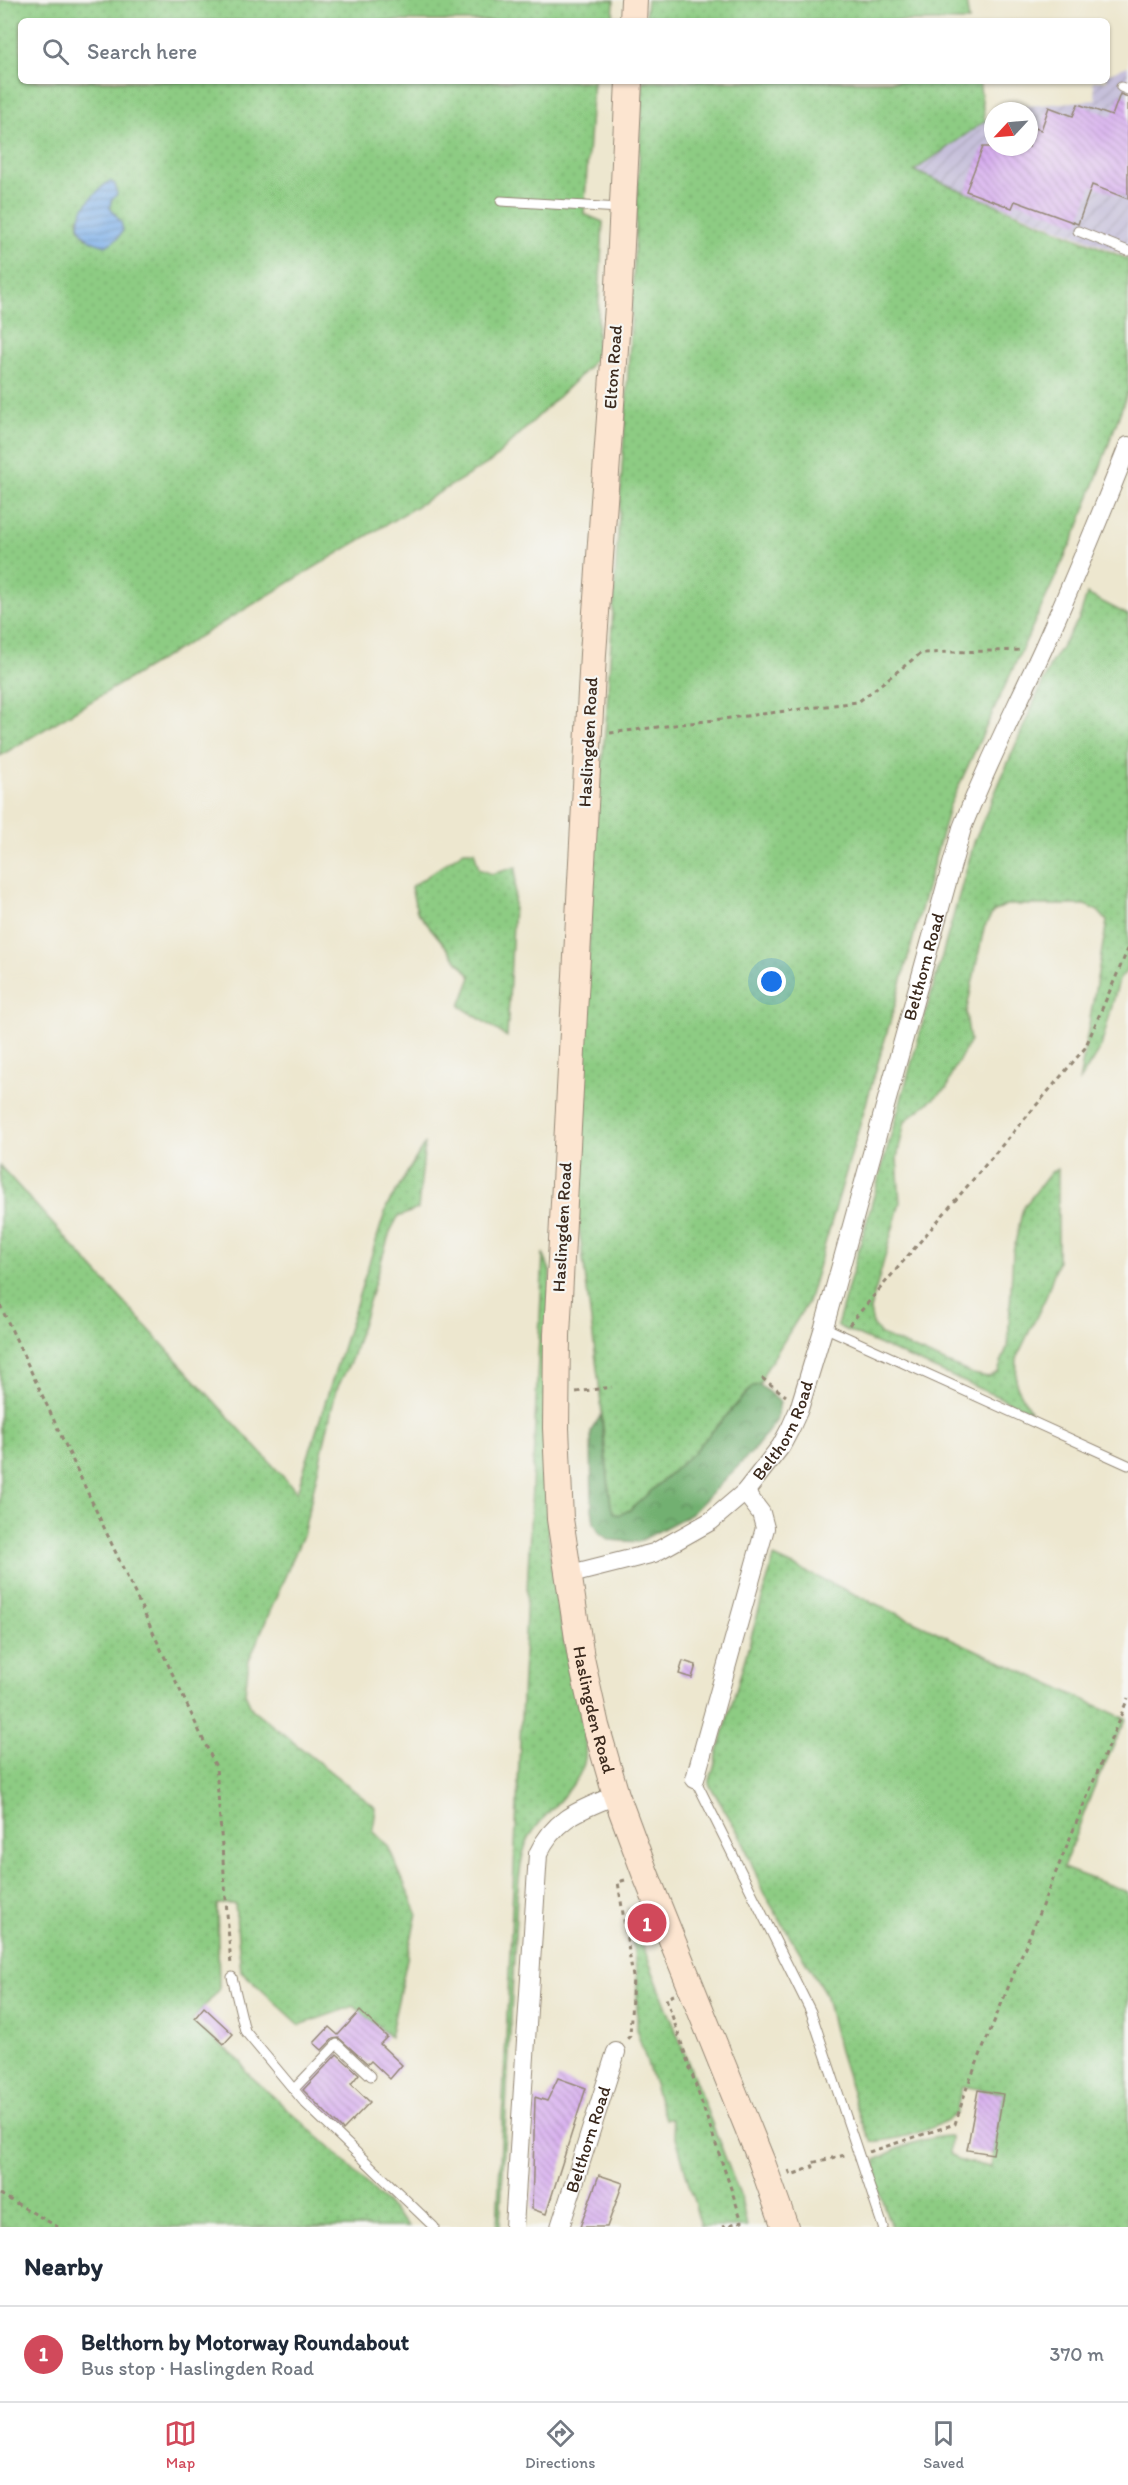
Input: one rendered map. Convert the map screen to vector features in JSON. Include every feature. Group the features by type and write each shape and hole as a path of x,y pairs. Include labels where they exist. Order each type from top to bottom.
{"main road":[{"path":"633,18 634,0"},
{"name":"Elton Road","path":"593,654 623,208 629,84"},
{"name":"Haslingden Road","path":"593,654 557,1335 556,1395 560,1519 581,1658 596,1726 616,1795 691,1989 761,2160 785,2227"}],"street":[{"name":"Belthorn Road","path":"567,1575 654,1553 711,1521 746,1492 781,1446 800,1406 824,1327 963,828 978,786 1043,649 1100,519 1128,446"},
{"name":"Belthorn Road","path":"695,1779 765,1528 761,1513 746,1492"},
{"name":"Haslingden Road","path":"514,2227 538,1854 544,1841 558,1823 616,1795"},
{"name":"Belthorn Road","path":"560,2227 616,2052"}],"lane":[{"path":"501,201 623,208"},
{"path":"1078,231 1128,251"},
{"path":"824,1327 842,1333 1128,1466"},
{"path":"695,1779 811,2012 883,2227"},
{"path":"232,1977 245,2031 305,2103 434,2227"},
{"path":"294,2090 337,2044 371,2076"}],"path":[{"path":"588,735 858,702 921,653 1043,649"},
{"path":"842,1333 1085,1048 1128,949"},
{"path":"0,1305 216,1767 232,1977"},
{"path":"762,1378 800,1406"},
{"path":"556,1395 612,1388"},
{"path":"858,2154 890,2146 955,2124 967,2086 1128,1698"},
{"path":"616,2052 630,2036 633,1977 618,1882 645,1873"},
{"path":"691,1989 666,1998 742,2221 723,2227"},
{"path":"791,2175 813,2167 811,2163 838,2155"},
{"path":"0,2194 58,2227"}],"shaded area":[{"path":"1128,66 1128,256 914,171 984,121 984,156 1038,156 1038,105 1096,100 1093,84 1110,84 1110,73"}],"green space":[{"path":"0,0 614,0 613,18 18,18 18,84 593,84 584,214 603,222 596,357 588,368 492,461 0,756","holes":["111,201 110,208 121,222 86,238 79,228 78,218"]},
{"path":"647,0 966,0 969,18 645,18"},
{"path":"643,84 979,84 984,122 914,171 1128,259 1128,391 1079,526 949,807 895,1005 808,1302 764,1373 760,1385 753,1386 693,1453 630,1510 619,1515 614,1513 611,1506 599,1384 577,1211 593,854 606,723 630,342"},
{"path":"1087,594 1128,615 1128,969 1119,980 1101,1047 1079,1082 1107,921 1098,911 1085,905 1006,905 993,912 984,928 966,1013 970,1041 952,1073 947,1088 905,1121 897,1158 900,1203 870,1310 873,1325 881,1335 973,1374 988,1377 998,1372 1008,1344 1013,1252 1023,1208 1051,1172 1058,1169 1058,1261 1046,1297 1017,1357 1016,1384 1030,1411 837,1326 975,839 1051,663 1079,619"},
{"path":"464,851 474,851 479,869 492,874 516,867 507,1037 460,1006 471,977 417,912 411,887"},
{"path":"425,1143 418,1209 398,1217 390,1232 352,1358 336,1391 303,1535 249,1660 245,1693 252,1709 376,1808 373,1831 388,1846 417,1913 390,2037 354,2006 300,2025 241,1971 235,1904 217,1904 219,1990 192,2021 241,2062 246,2072 330,2147 409,2227 0,2227 0,1166 297,1492 387,1206"},
{"path":"543,1253 550,1271 545,1447 550,1552 559,1613 586,1747 585,1758 577,1779 535,1828 522,1859 517,1896 500,2227 497,2227"},
{"path":"760,1385 780,1402 776,1421 753,1451 691,1514 638,1542 609,1540 600,1533 594,1523 592,1508 591,1431 601,1415 611,1506 614,1513 619,1515 630,1510 693,1453 753,1386"},
{"path":"774,1557 1126,1719 1093,1790 1063,1868 1128,1892 1128,2227 891,2227 875,2180 876,2160 912,2144 932,2138 951,2136 950,2154 957,2160 991,2167 1003,2093 962,2086 956,2114 947,2120 916,2133 872,2142 861,2121 839,2051 825,1993 763,1892 742,1839 709,1784"},
{"path":"628,1908 741,2198 747,2227 701,2227 671,2119 665,2119 637,2032 637,1976"}],"water":[{"path":"110,181 115,184 117,194 111,201 110,208 121,222 123,230 118,238 106,246 82,233 79,220 86,204"}],"building":[{"path":"1120,94 1128,97 1128,199 1092,185 1078,224 1015,201 1012,208 966,191 983,147 984,156 1038,156 1038,129 1041,130 1049,107 1073,116 1078,104 1112,116"},
{"path":"683,1661 696,1665 692,1678 679,1674"},
{"path":"204,2007 233,2034 224,2044 195,2018"},
{"path":"360,2011 387,2037 380,2044 402,2065 390,2079 371,2061 368,2064 339,2038 333,2039 322,2050 314,2043 329,2027 338,2035"},
{"path":"337,2054 359,2074 351,2084 370,2102 343,2130 303,2090"},
{"path":"558,2078 586,2088 546,2214 532,2209 535,2097 547,2101"},
{"path":"978,2090 1003,2094 993,2154 967,2150"},
{"path":"599,2175 623,2183 607,2227 580,2227"}],"place":[{"name":"Belthorn by Motorway Roundabout","path":"647,1923"}]}
